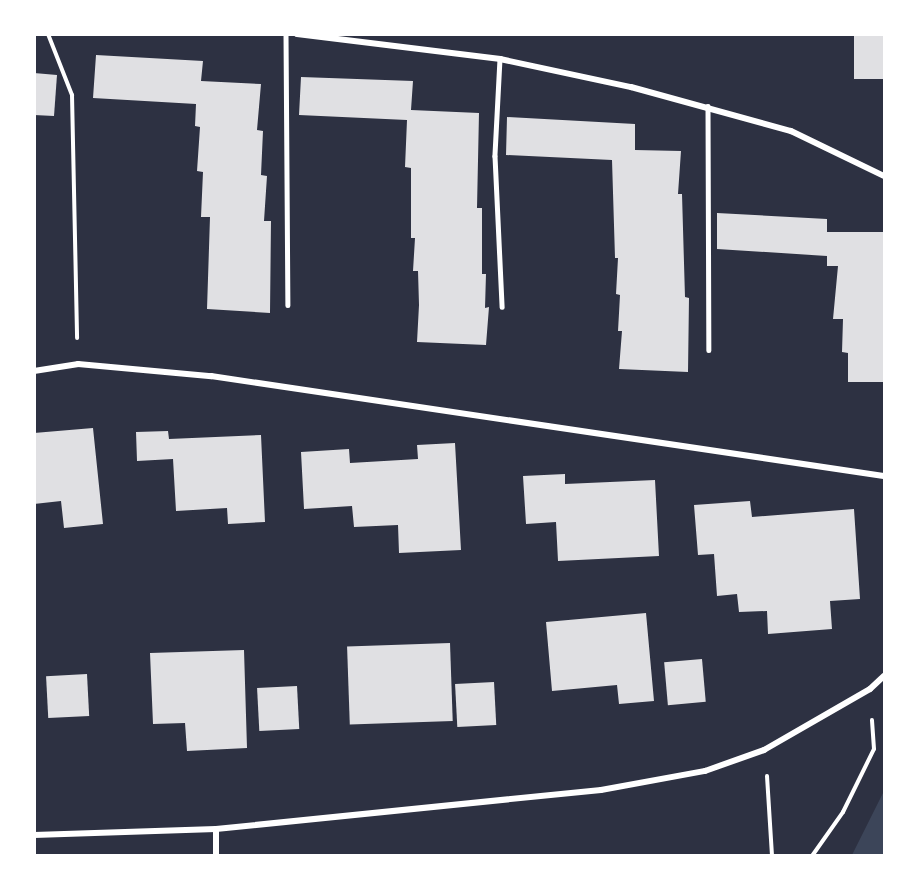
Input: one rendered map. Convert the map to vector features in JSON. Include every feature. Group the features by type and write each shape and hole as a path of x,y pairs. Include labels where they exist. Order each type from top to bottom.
{"street":[{"path":"297,34 500,59 708,106 790,131 885,176"},
{"path":"34,371 78,364 211,376 885,476"},
{"path":"34,835 216,829 601,790 705,771 764,750 870,689 885,676"},
{"path":"216,829 216,855"}],"lane":[{"path":"286,34 288,305"},
{"path":"500,59 495,156 502,307"},
{"path":"708,106 709,350"}],"path":[{"path":"48,34 72,95 77,305"},
{"path":"812,855 843,812 874,749 870,689"},
{"path":"764,750 772,855"}],"shaded area":[{"path":"884,791 884,855 852,855"}],"building":[{"path":"854,36 884,36 884,79 854,79"},
{"path":"96,55 203,61 201,81 261,84 257,130 263,131 261,175 267,176 264,221 271,221 270,313 207,309 210,217 201,217 203,172 197,171 200,127 195,126 196,104 93,98"},
{"path":"34,73 57,75 54,116 34,115"},
{"path":"301,77 413,81 411,110 479,113 477,208 482,208 482,274 486,274 485,308 489,307 486,345 417,342 418,271 413,271 415,238 411,238 411,168 405,167 407,120 299,115"},
{"path":"507,117 635,124 635,150 681,151 678,194 682,194 685,297 689,298 688,372 619,369 622,331 618,331 620,295 616,294 618,258 615,258 612,160 506,155"},
{"path":"717,213 827,219 827,232 884,232 884,382 848,382 848,353 842,352 843,319 833,319 838,266 827,266 827,256 717,249"},
{"path":"93,428 103,524 64,528 61,501 34,504 34,433"},
{"path":"168,431 169,439 261,435 265,522 228,524 227,508 176,511 173,459 137,461 136,432"},
{"path":"455,443 461,550 399,553 398,525 354,527 352,506 304,509 301,452 349,449 350,463 418,459 417,445"},
{"path":"565,474 565,484 655,480 659,556 558,561 556,522 526,524 523,476"},
{"path":"750,501 752,517 854,509 860,599 830,601 832,629 768,634 767,611 739,612 737,594 717,596 714,554 698,555 694,505"},
{"path":"646,613 654,701 619,704 617,685 552,691 546,622"},
{"path":"450,643 453,721 350,725 347,647"},
{"path":"244,650 247,748 187,751 185,723 153,724 150,653"},
{"path":"702,659 706,702 668,705 664,662"},
{"path":"87,674 89,716 48,718 46,676"},
{"path":"494,682 496,725 457,727 455,684"},
{"path":"297,686 299,729 259,731 257,688"}]}
